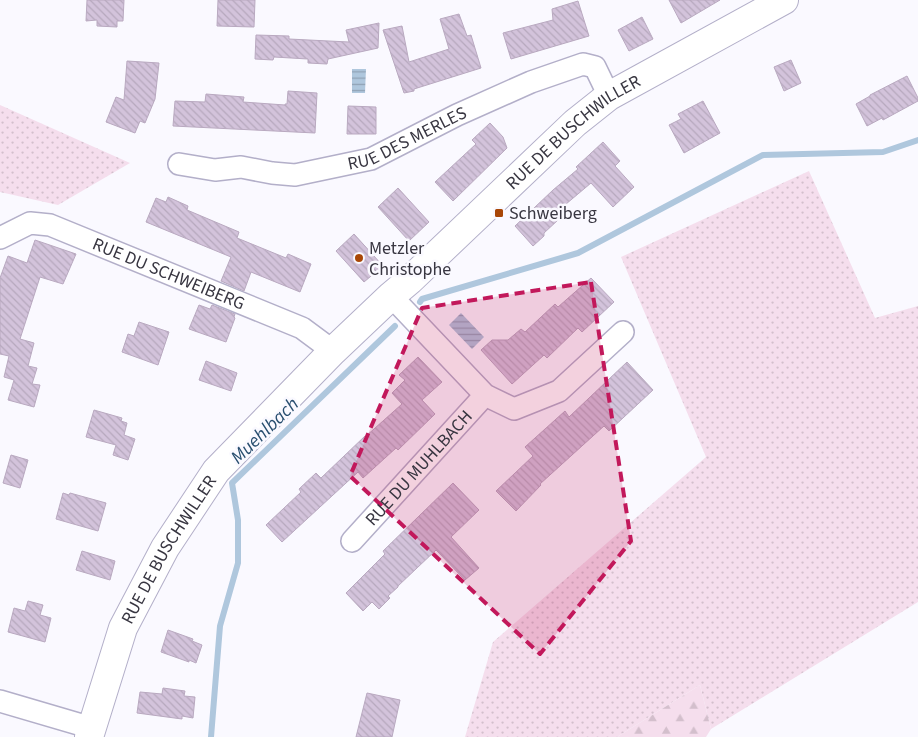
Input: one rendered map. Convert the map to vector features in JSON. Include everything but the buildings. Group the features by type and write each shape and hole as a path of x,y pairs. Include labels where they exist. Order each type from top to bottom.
{"street":[{"name":"RUE DE BUSCHWILLER","path":"91,733 123,628 165,548 216,472 333,351 575,123 609,96 784,0"},
{"name":"RUE DES MERLES","path":"179,164 215,170 241,168 295,175 371,159 457,115 531,82 583,64 595,67 609,96"},
{"name":"RUE DU SCHWEIBERG","path":"0,238 30,223 50,225 302,328 333,351"},
{"name":"RUE DU MUHLBACH","path":"391,296 485,395 514,409 559,391 623,332"},
{"name":"RUE DU MUHLBACH","path":"352,540 485,395"},
{"path":"0,701 91,733"}],"highlighted area":[{"path":"591,282 631,541 540,654 350,476 422,308"}],"green space":[{"path":"0,105 130,163 58,205 0,192"},
{"path":"809,171 875,318 918,306 918,602 711,729 700,685 617,737 465,737 493,642 706,457 621,257"},
{"path":"700,685 711,729 706,737 617,737"}],"water":[{"path":"352,69 366,69 365,93 352,93"},
{"path":"461,313 484,337 472,349 449,325"}],"waterway":[{"path":"420,302 422,299 578,253 763,155 883,152 918,140"},
{"name":"Muehlbach","path":"211,737 220,626 238,563 238,520 232,483 395,326"}],"place":[{"name":"Schweiberg","path":"499,213"},
{"name":"Metzler Christophe","path":"359,258"}]}
